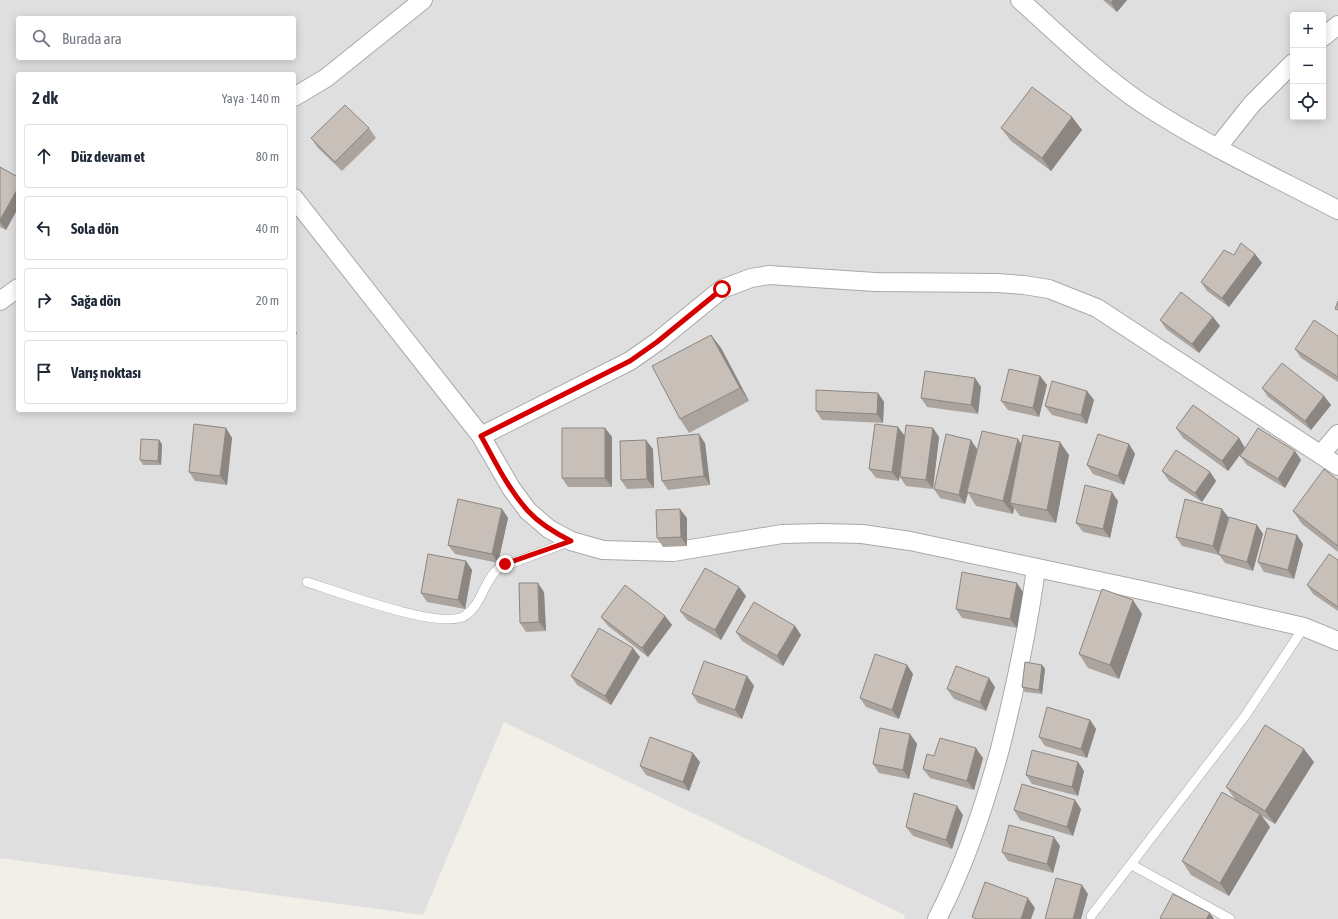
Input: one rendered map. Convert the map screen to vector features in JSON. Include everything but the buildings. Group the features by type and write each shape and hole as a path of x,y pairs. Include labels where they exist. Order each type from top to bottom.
{"street":[{"path":"296,96 326,78 423,0"},
{"path":"1020,0 1080,54 1142,103 1217,148 1338,210"},
{"path":"1326,35 1338,25"},
{"path":"1217,148 1252,104 1290,66"},
{"path":"296,201 481,436 511,488 528,511 549,529 571,541 603,550 673,552 782,534 855,534 910,541 1146,590 1304,627 1338,641"},
{"path":"481,436 630,361 657,342 722,289 751,278 769,275 875,282 997,283 1024,285 1056,292 1097,308 1338,466"},
{"path":"0,301 16,289"},
{"path":"1321,454 1338,434"},
{"path":"937,919 964,861 988,795 1020,668 1036,568"}],"lane":[{"path":"308,582 416,616 459,619 470,612 490,577 499,568 571,541"},
{"path":"1091,916 1132,865 1245,716 1304,627"},
{"path":"1132,865 1230,919"}],"shaded area":[{"path":"0,0 1338,0 1338,919 904,919 905,915 504,722 423,915 0,858"}],"route":[{"path":"505,564 571,541 549,529 528,511 511,488 481,436 630,361 657,342 722,289"}]}
